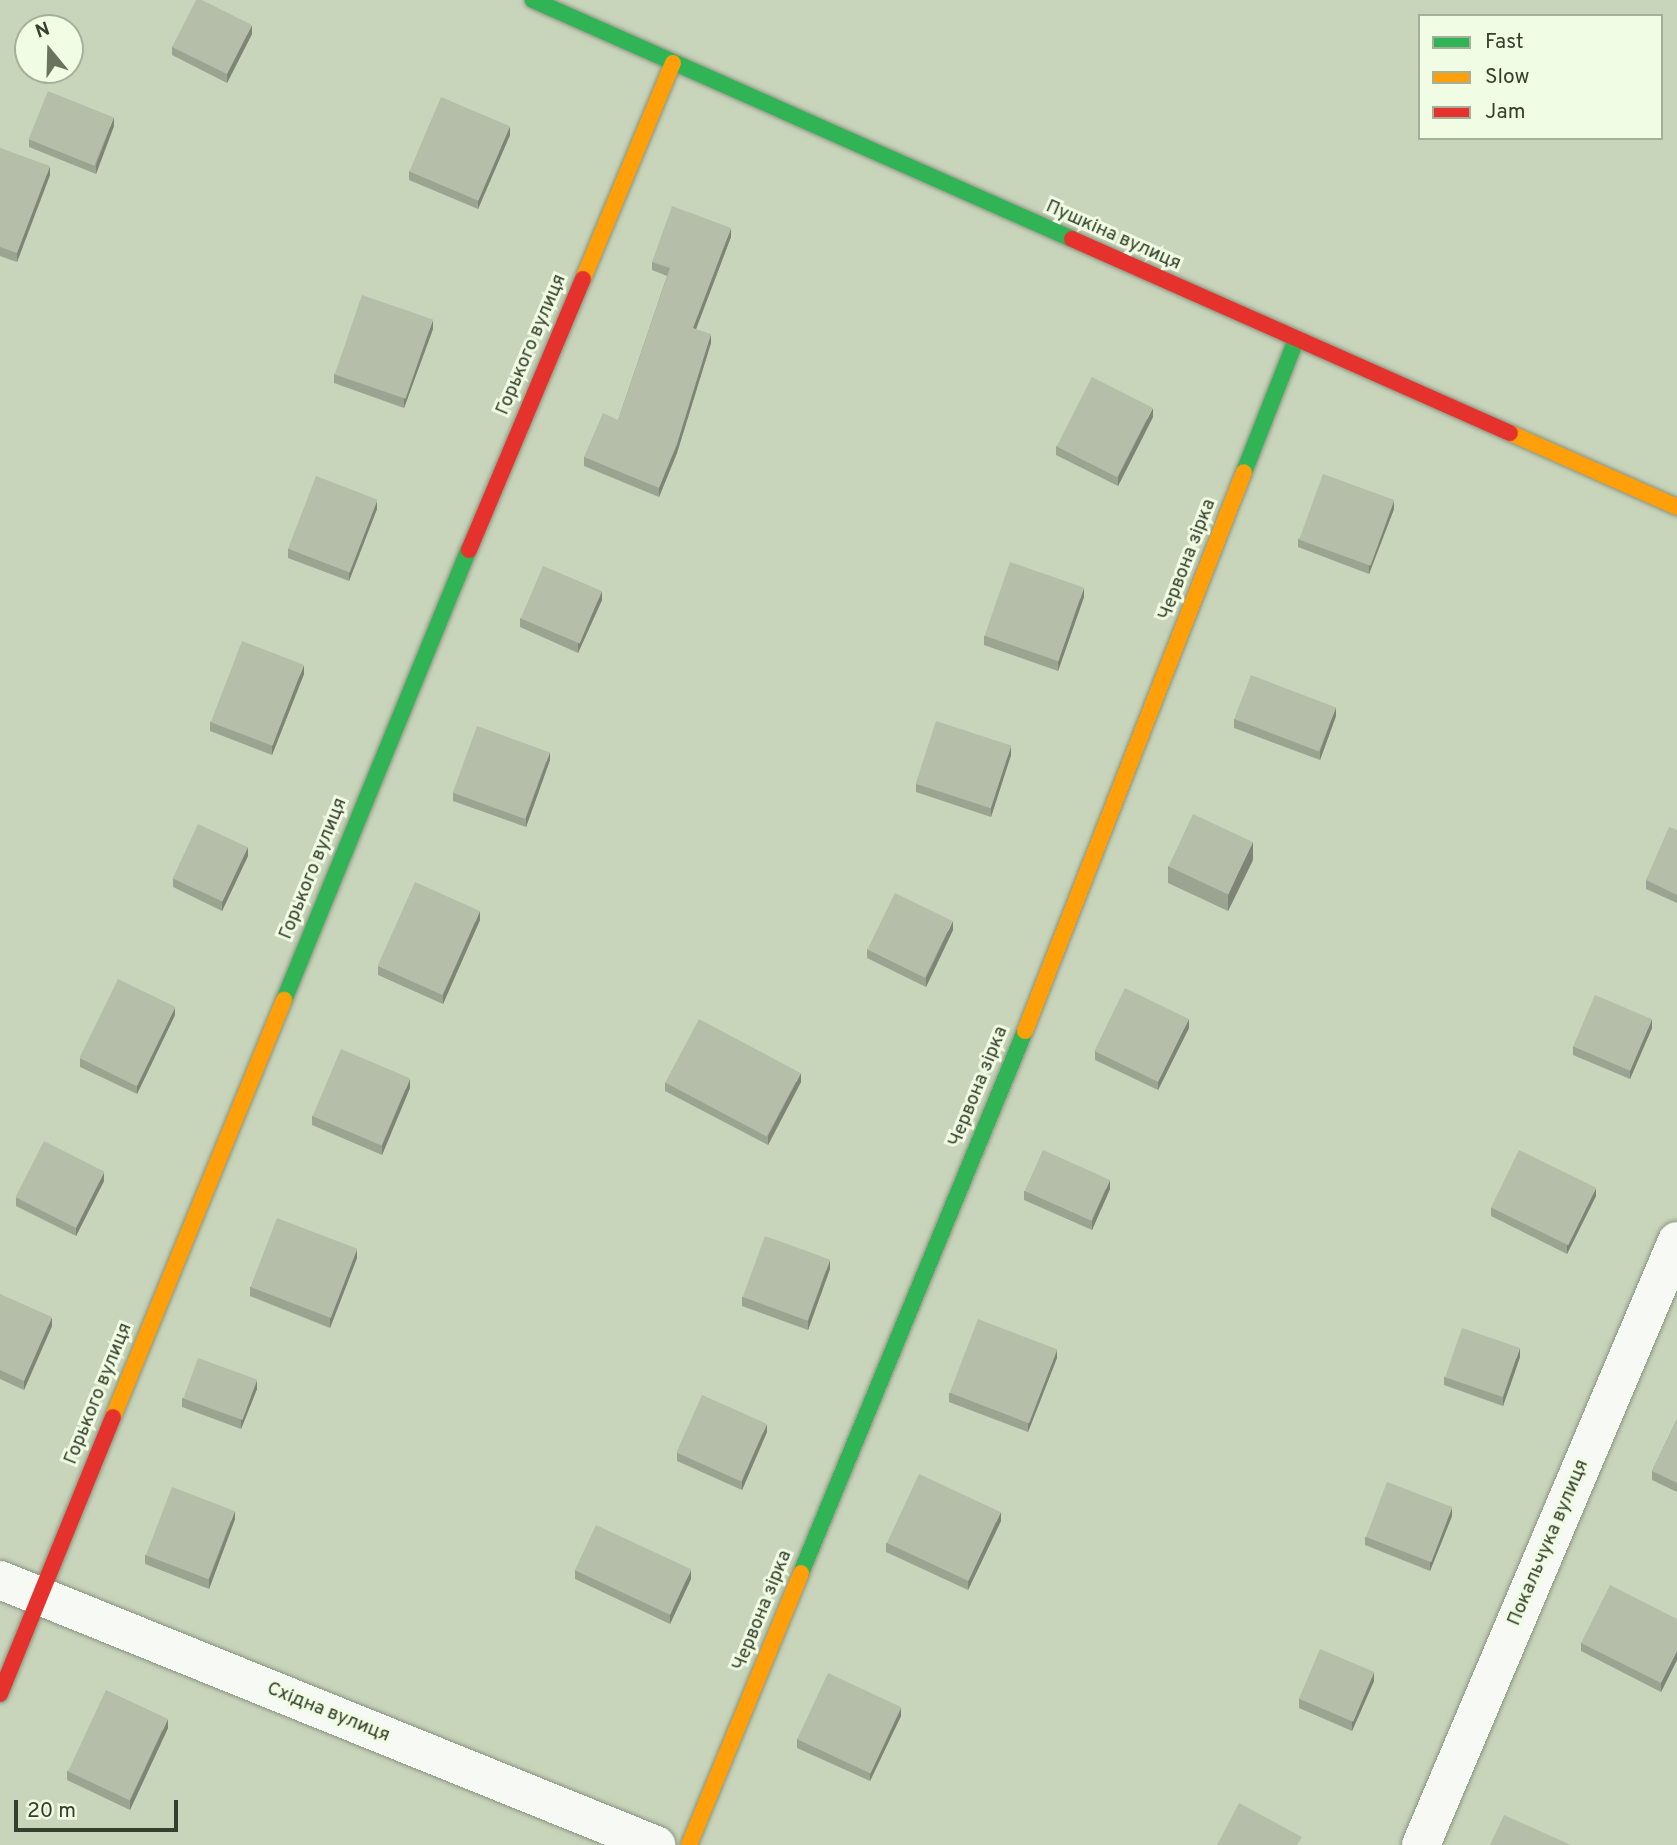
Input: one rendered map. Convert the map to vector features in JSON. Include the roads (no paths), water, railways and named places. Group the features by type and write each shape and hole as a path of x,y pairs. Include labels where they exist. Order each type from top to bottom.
{"street":[{"name":"Пушкіна вулиця","path":"533,0 1677,507"},
{"name":"Горького вулиця","path":"0,1694 38,1596 673,62"},
{"name":"Червона зірка","path":"689,1845 1043,986 1296,340"},
{"name":"Покальчука вулиця","path":"1421,1845 1677,1241"},
{"name":"Східна вулиця","path":"0,1580 656,1845"}]}
